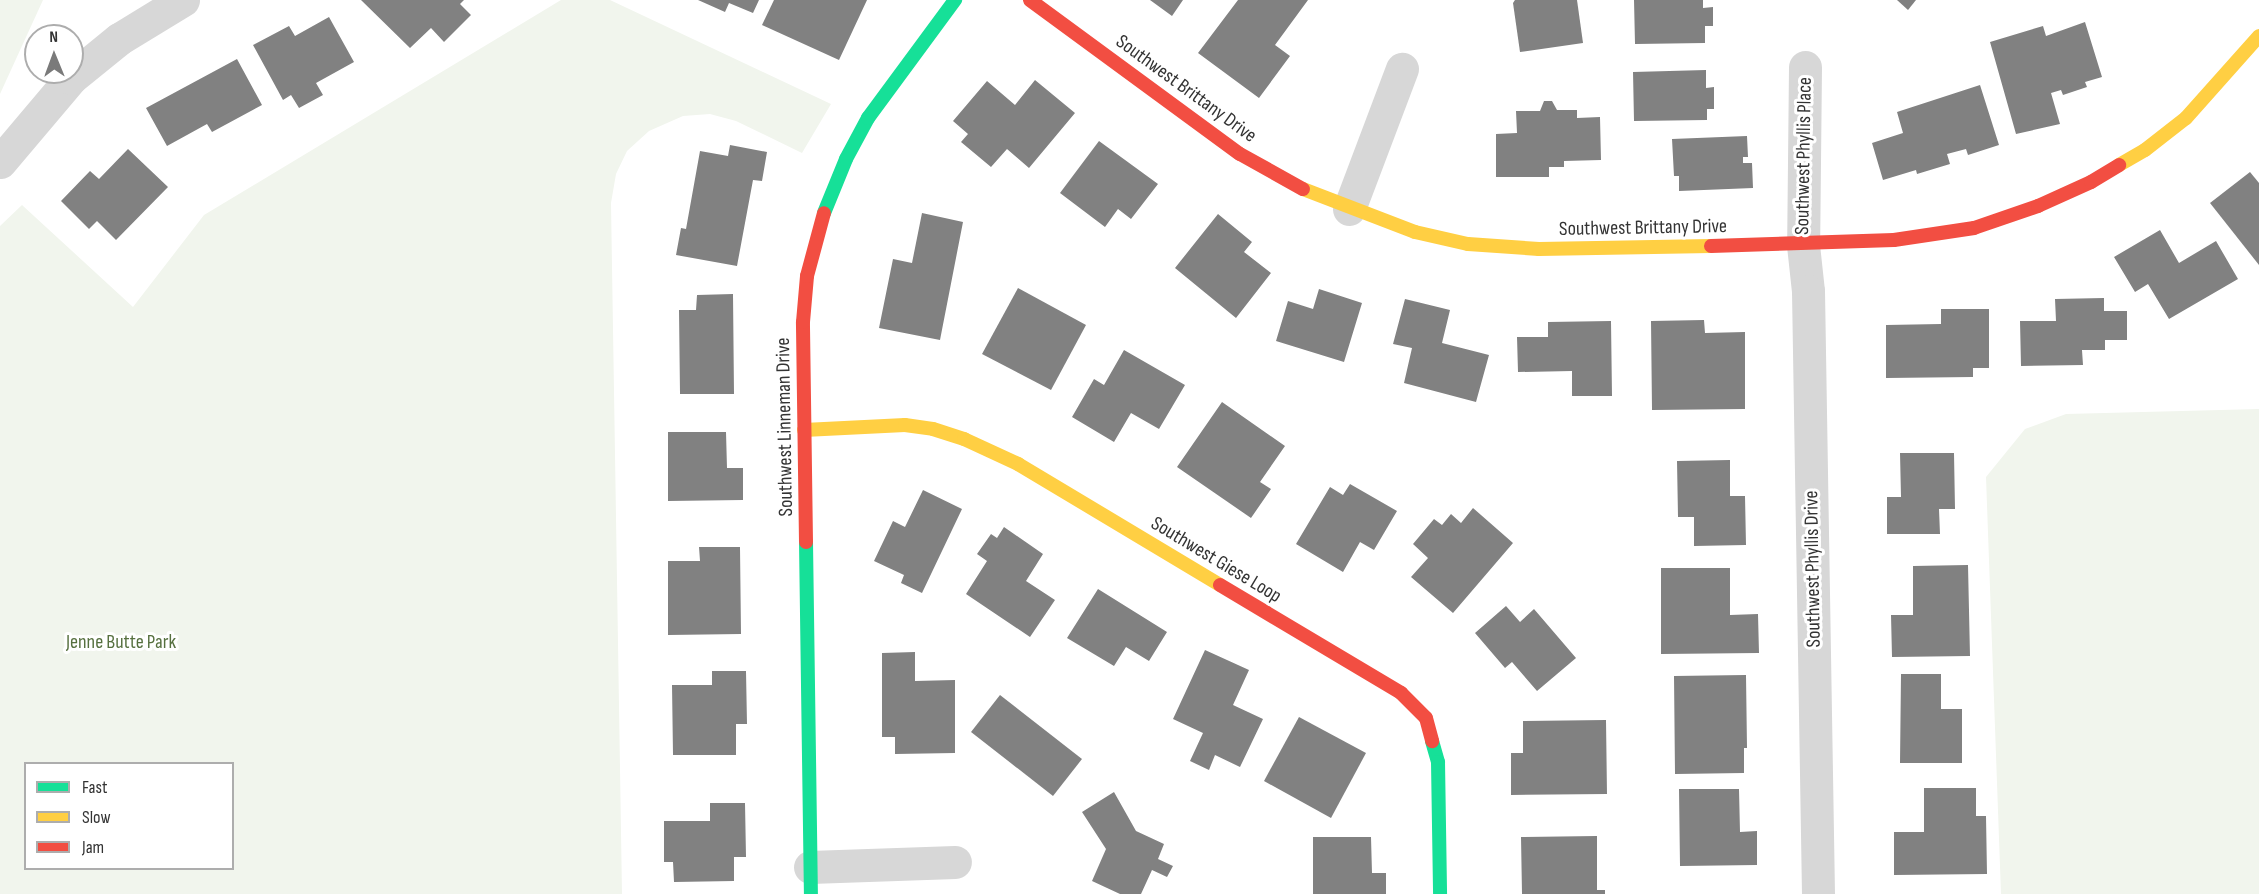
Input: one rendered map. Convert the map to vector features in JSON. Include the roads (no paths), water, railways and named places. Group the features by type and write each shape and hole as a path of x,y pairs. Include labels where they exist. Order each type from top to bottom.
{"street":[{"path":"0,162 70,78 119,39 183,0"},
{"name":"Southwest Linneman Drive","path":"811,880 804,298 813,248 833,187 868,118 956,0"},
{"name":"Southwest Brittany Drive","path":"1030,0 1240,154 1303,189 1349,209 1415,232 1468,244 1539,249 1803,245 1894,240 1974,228 2038,206 2091,182 2145,150 2186,118 2259,36"},
{"name":"Southwest Phyllis Place","path":"1803,245 1805,66"},
{"path":"1349,209 1402,69"},
{"name":"Southwest Phyllis Drive","path":"1803,245 1808,291 1818,894"},
{"name":"Southwest Giese Loop","path":"804,430 905,425 933,429 964,439 1018,464 1401,693 1426,718 1438,762 1440,894"},
{"path":"811,880 955,862"}],"park label":[{"name":"Jenne Butte Park","path":"121,642"}]}
